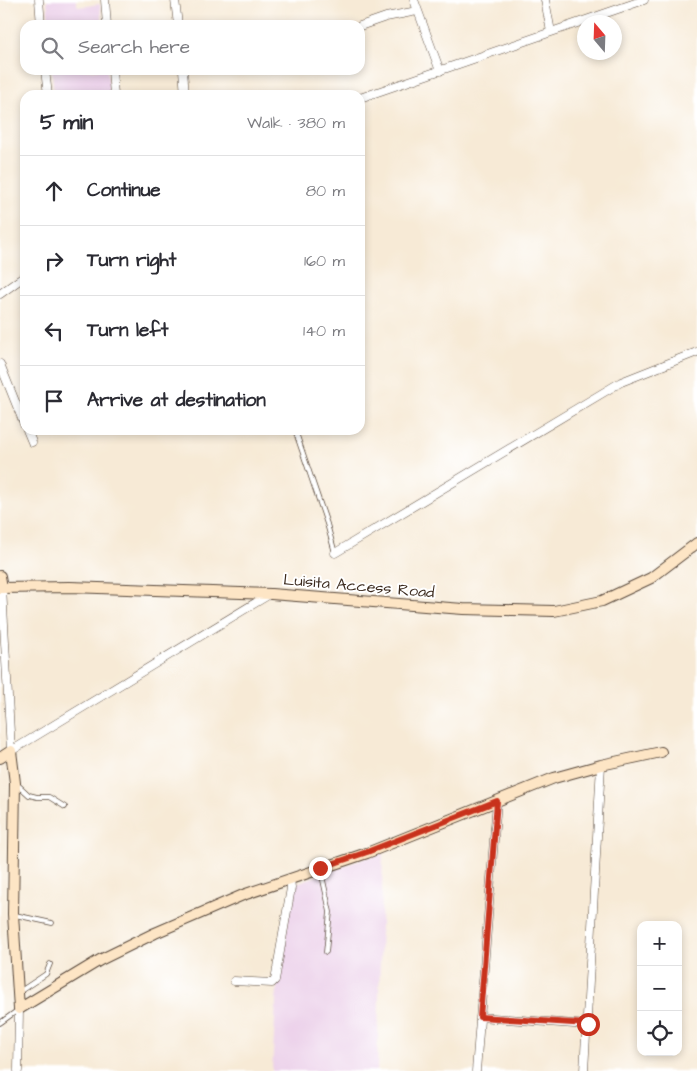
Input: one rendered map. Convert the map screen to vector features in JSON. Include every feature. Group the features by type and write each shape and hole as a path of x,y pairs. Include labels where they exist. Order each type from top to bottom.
{"street":[{"path":"39,0 41,20"},
{"path":"105,0 107,20"},
{"path":"175,0 177,20"},
{"path":"414,0 440,71"},
{"path":"545,0 551,32"},
{"path":"365,96 644,0"},
{"path":"365,24 386,17 417,11"},
{"path":"46,75 47,90"},
{"path":"112,75 114,90"},
{"path":"184,75 185,90"},
{"path":"0,294 20,280"},
{"path":"335,553 622,382 697,352"},
{"path":"0,364 20,414"},
{"path":"29,435 32,442"},
{"name":"Luisita Access Road","path":"1,588 70,587 271,594 463,609 554,611 602,601 651,578 697,543"},
{"path":"0,576 11,751 15,783 13,914 19,992 18,1071"},
{"path":"0,758 271,594"},
{"path":"19,1009 100,960 243,895 367,852 554,778 601,765 661,752"},
{"path":"584,1071 601,765"},
{"path":"476,1071 497,801"},
{"path":"234,981 272,983 275,980 291,888 290,878"},
{"path":"480,1017 588,1024"}],"lane":[{"path":"298,435 335,553"},
{"path":"15,783 29,795 49,797 65,807"},
{"path":"320,868 330,912 326,952"},
{"path":"13,914 52,923"},
{"path":"19,992 46,974 50,964"},
{"path":"0,1023 19,1009"}],"shaded area":[{"path":"47,0 76,0 78,7 100,4 102,20 49,20"},
{"path":"52,75 108,75 109,90 54,90"},
{"path":"383,852 377,1071 272,1071 277,986 294,884"}],"route":[{"path":"320,868 386,845 497,801 480,1017 588,1024"}]}
